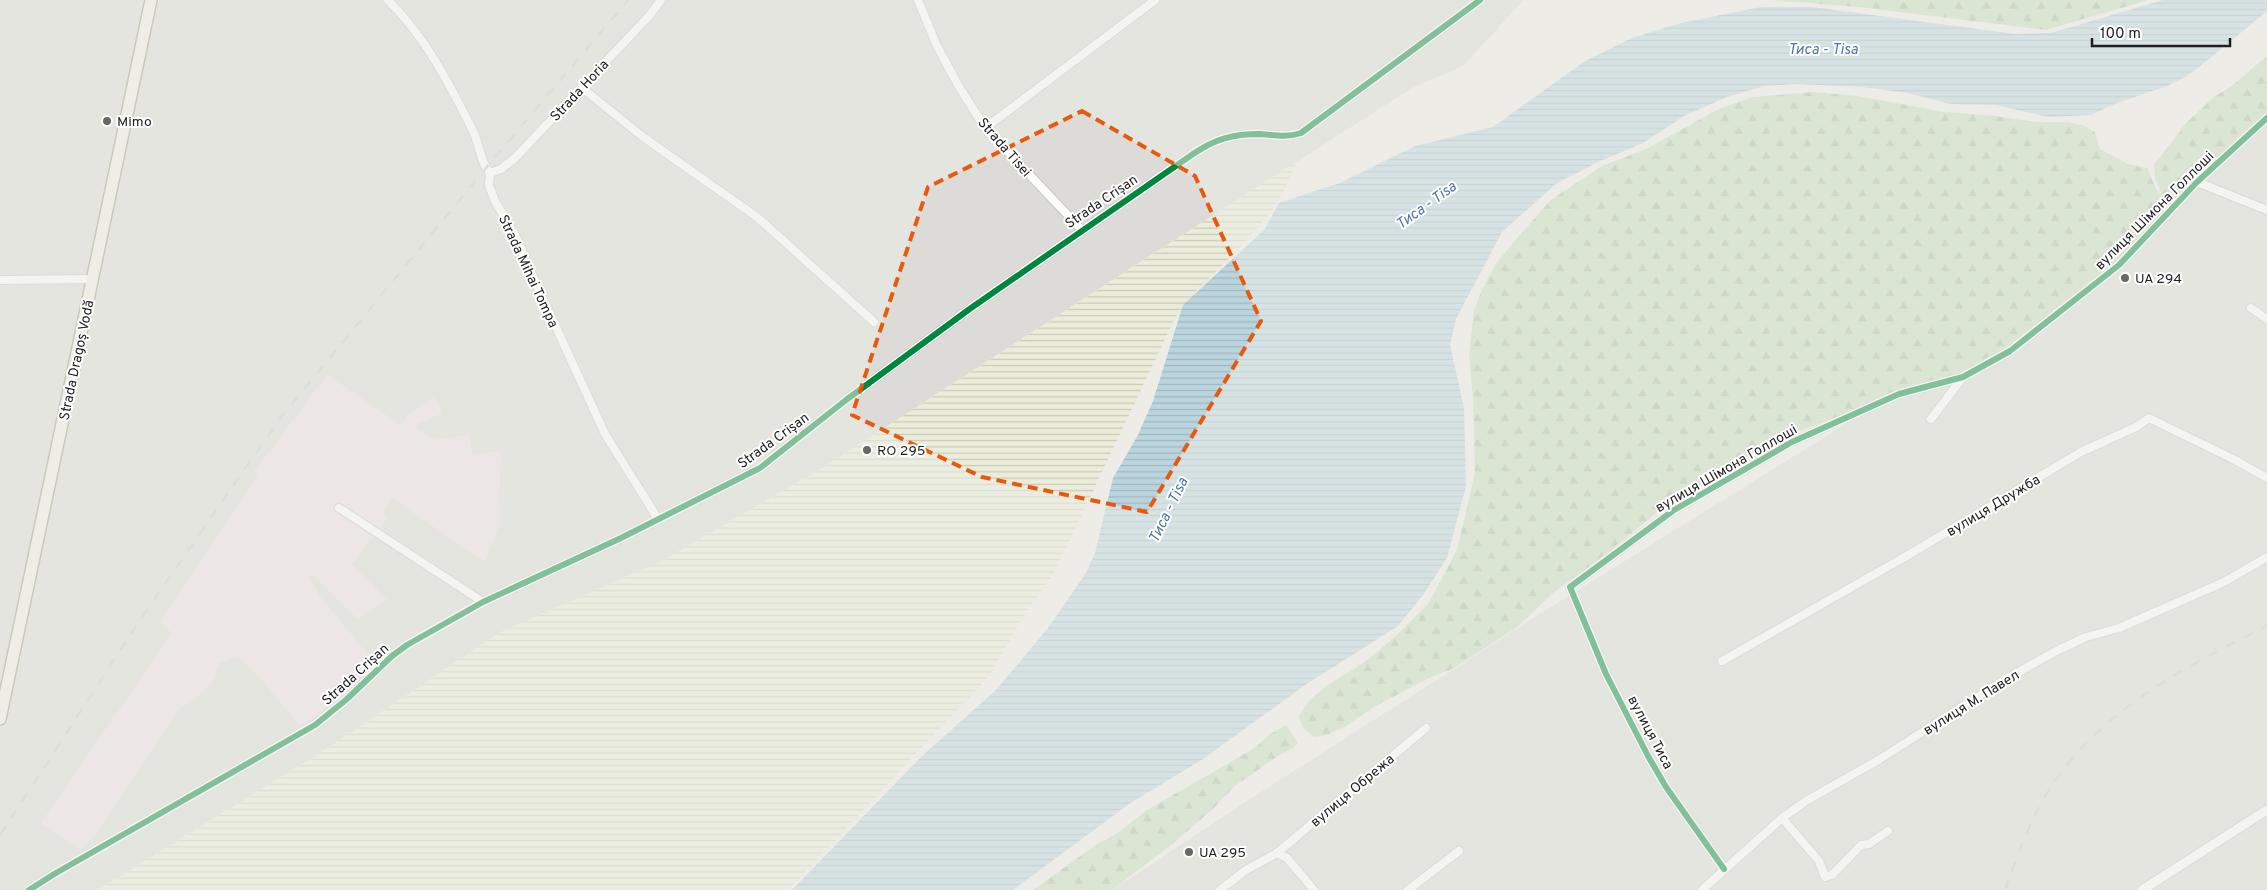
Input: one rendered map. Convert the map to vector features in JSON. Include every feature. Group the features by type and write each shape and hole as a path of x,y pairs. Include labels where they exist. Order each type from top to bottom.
{"main road":[{"name":"Strada Dragoș Vodă","path":"0,719 1,704 151,0"}],"street":[{"name":"Strada Mihai Tompa","path":"388,0 409,21 450,84 474,132 486,168 490,173 489,184 495,201 516,237 605,434 658,518"},
{"name":"Strada Horia","path":"490,173 501,169 515,158 661,0"},
{"name":"Strada Tisei","path":"918,0 946,62 985,128 1082,229"},
{"path":"985,128 1155,0"},
{"name":"Strada Crișan","path":"29,890 315,725 347,699 392,656 483,602 760,468 874,380 1082,229 1211,142 1228,136 1260,134 1282,137 1301,133 1480,0"},
{"path":"581,88 643,137 757,218 874,322"},
{"name":"вулиця Шімона Голлоші","path":"1573,597 1570,587 1674,510 1792,442 1899,394 1963,377 2010,351 2119,266 2197,182 2267,118"},
{"path":"2197,182 2267,210"},
{"path":"0,280 92,279"},
{"path":"2251,308 2267,319"},
{"path":"1931,419 1963,377"},
{"name":"вулиця Дружба","path":"1722,661 1910,554 2081,452 2136,427 2149,418 2235,460 2267,478"},
{"path":"339,508 483,602"},
{"name":"вулиця М. Павел","path":"1702,890 1724,868 1782,818 1806,801 1880,759 2004,680 2050,654 2086,637 2119,628 2224,582 2267,558"},
{"name":"вулиця Тиса","path":"1573,597 1606,674 1648,756 1666,787 1724,868"},
{"name":"вулиця Обрежа","path":"1277,852 1426,728"},
{"path":"2142,890 2267,810"},
{"path":"1782,818 1819,862 1825,877 1832,875 1861,846 1869,844 1888,831"},
{"path":"1408,890 1459,850"},
{"path":"1220,890 1246,870 1277,852 1287,858 1314,890"}],"highlighted area":[{"path":"1082,111 1195,176 1261,321 1147,512 982,477 852,415 928,187"}],"shaded area":[{"path":"0,0 1524,0 1463,66 1412,88 824,467 662,561 499,633 331,746 98,890 0,890"},
{"path":"2267,79 2267,890 1112,890 1247,801 1554,605 1957,355 2089,264"},
{"path":"327,375 402,426 407,416 434,397 442,413 419,423 416,428 439,442 438,439 469,435 472,454 501,451 498,528 485,562 392,498 382,512 388,517 352,564 387,600 358,619 313,575 308,577 321,598 376,664 301,727 256,673 238,656 224,662 220,661 213,682 196,699 180,708 94,836 81,849 41,823 172,633 161,622 258,474 255,471"}],"green space":[{"path":"1771,0 2148,0 2046,30 1868,8"},
{"path":"2267,56 2267,111 2197,174 2172,203 2165,200 2155,179 2154,165 2187,122 2214,97 2233,85"},
{"path":"1815,92 1857,96 1945,112 2036,122 2067,122 2082,125 2095,132 2100,149 2128,164 2147,168 2165,210 2114,263 2009,345 1953,377 1908,387 1850,413 1791,434 1767,447 1670,502 1607,553 1553,593 1516,628 1452,669 1429,678 1374,707 1346,726 1327,735 1314,737 1305,730 1298,717 1310,700 1329,684 1370,658 1428,604 1457,550 1475,473 1473,400 1469,354 1474,311 1482,289 1496,264 1511,245 1551,200 1602,166 1646,149 1717,110 1752,97"},
{"path":"1297,161 1278,203 1237,251 1196,291 1176,316 1054,573 1026,612 989,676 795,883 786,890 98,890 331,746 499,633 662,561 824,467"},
{"path":"1286,725 1298,743 1293,748 1236,785 1215,807 1171,845 1112,890 1033,890 1093,847 1119,832 1147,810 1255,748 1270,734"}],"water":[{"name":"Тиса - Tisa","path":"2163,0 2267,0 2267,11 2185,77 2167,86 2117,103 2091,115 2048,117 1996,105 1950,104 1908,93 1863,87 1796,84 1764,86 1727,97 1684,116 1643,143 1598,162 1557,183 1502,232 1456,319 1450,345 1464,408 1466,486 1447,558 1423,595 1398,626 1305,685 1203,759 1129,804 1013,890 792,890 922,756 996,690 1048,628 1086,573 1095,553 1113,478 1138,435 1153,401 1183,305 1265,229 1279,203 1340,183 1415,146 1493,127 1585,61 1632,38 1681,23 1761,7 1812,7 2015,34 2051,33"}],"railway":[{"path":"0,835 144,614 281,417 486,168 628,0"},
{"path":"2005,890 2023,841 2046,795 2066,766 2090,739 2116,716 2173,676 2267,626"}],"cycle path":[{"path":"29,890 315,725 347,699 392,656 407,645 483,602 621,538 760,468 846,400 971,308 1193,154 1217,141 1232,136 1259,134 1285,136 1301,133 1480,0"},
{"path":"1724,869 1666,787 1648,756 1606,674 1570,587 1674,510 1792,442 1899,394 1963,377 2010,351 2119,265 2197,182 2267,118"}],"place":[{"name":"Mimo","path":"107,121"},
{"name":"UA 294","path":"2125,278"},
{"name":"RO 295","path":"867,450"},
{"name":"UA 295","path":"1189,852"}]}
